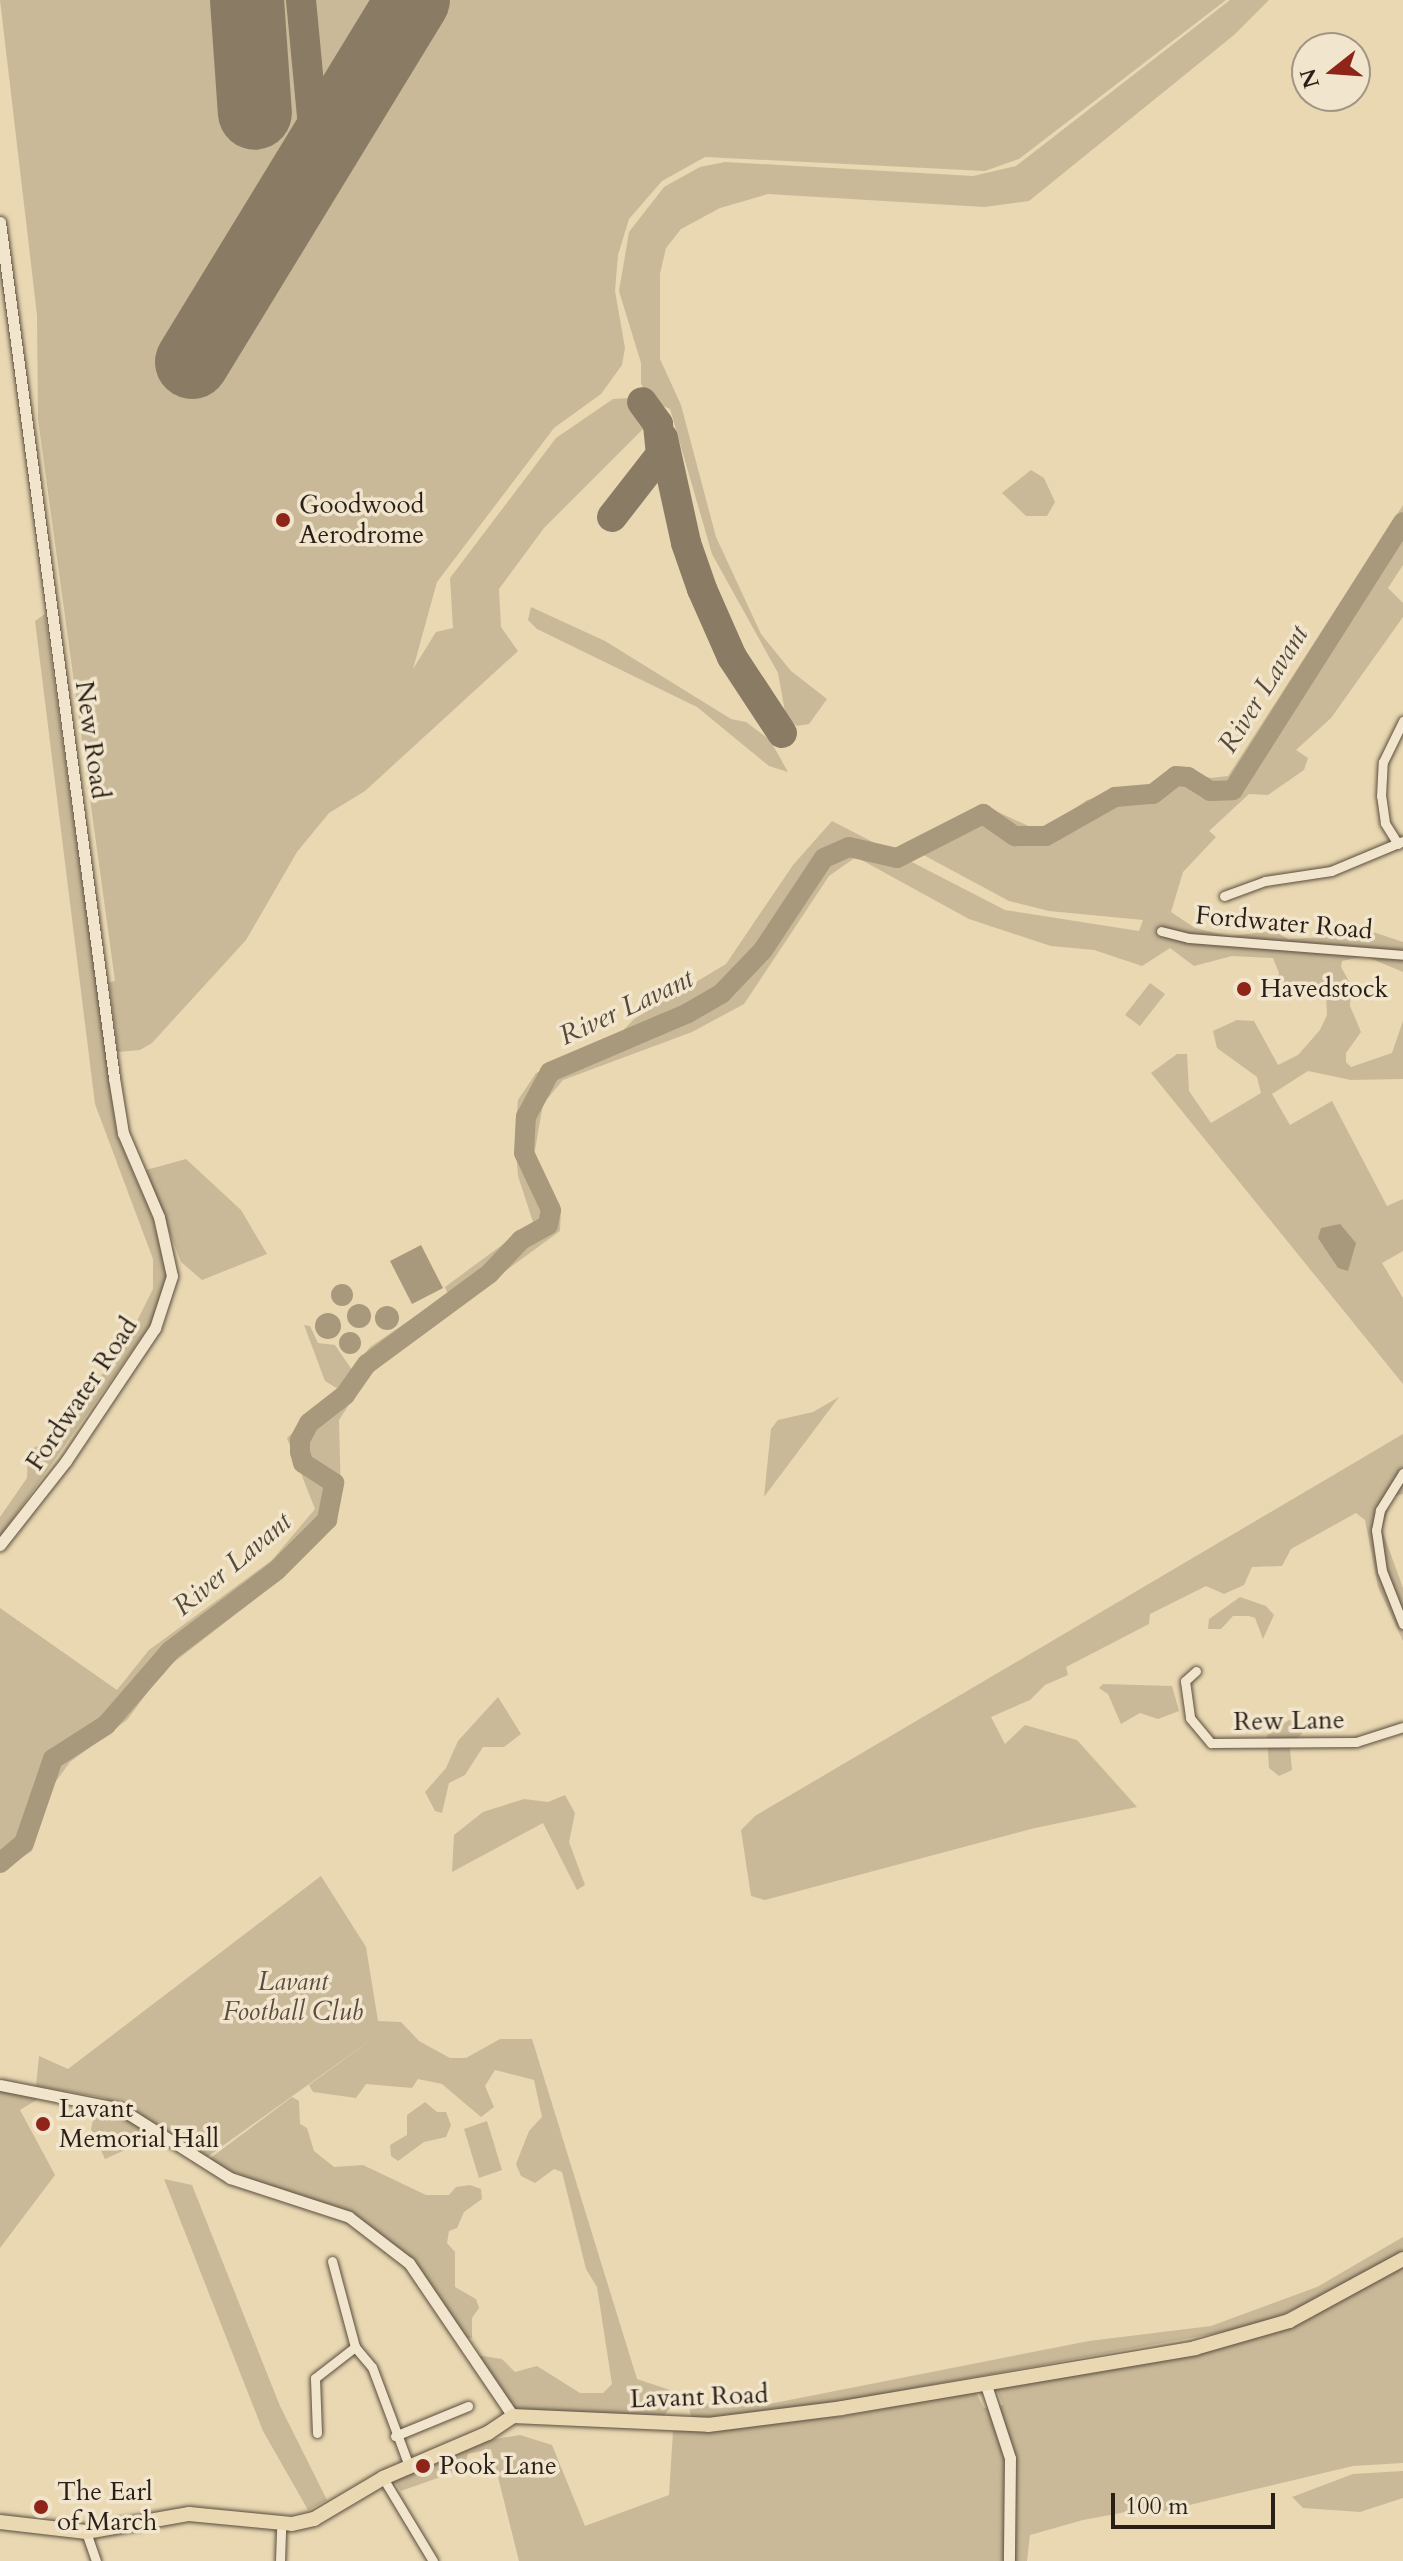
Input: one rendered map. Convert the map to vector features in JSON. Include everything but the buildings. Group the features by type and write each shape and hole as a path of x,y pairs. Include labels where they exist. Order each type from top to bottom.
{"main road":[{"name":"Lavant Road","path":"513,2416 708,2425 1195,2348 1261,2332 1326,2304 1403,2259"},
{"path":"0,2522 86,2532 189,2514 281,2523 314,2519 383,2478 488,2433 513,2416"}],"street":[{"name":"New Road","path":"0,222 118,1105 123,1133 171,1256"},
{"path":"1224,896 1265,881 1331,871 1401,843 1385,823 1381,796 1383,762 1403,721"},
{"name":"Fordwater Road","path":"1161,931 1189,938 1403,955"},
{"name":"Fordwater Road","path":"0,1545 66,1461 155,1328 168,1298 171,1256"},
{"path":"1403,1473 1380,1510 1376,1530 1382,1571 1403,1624"},
{"name":"Rew Lane","path":"1196,1671 1185,1681 1190,1718 1211,1743 1356,1742 1403,1727"},
{"path":"0,2085 121,2109 230,2178 349,2217 409,2263 513,2416"},
{"path":"332,2261 355,2347 372,2367 395,2436 409,2466"},
{"path":"317,2433 315,2378 355,2347"},
{"path":"985,2382 1010,2458 1009,2561"},
{"path":"395,2436 468,2406"},
{"path":"383,2478 433,2561"},
{"path":"280,2561 281,2523"},
{"path":"86,2532 96,2561"}],"green space":[{"name":"Goodwood Aerodrome","path":"0,0 1226,0 1019,159 985,171 705,157 662,181 629,219 618,255 615,291 625,348 622,365 601,394 554,428 437,582 413,669 436,632 453,628 450,578 556,438 613,399 630,398 644,409 647,425 544,528 499,589 501,627 518,651 365,791 329,813 297,852 246,940 152,1043 140,1050 118,1052 109,982 115,981 38,419 37,315"},
{"path":"1230,0 1269,0 1234,35 1029,201 984,207 768,194 720,208 681,229 666,248 660,274 660,359 681,405 716,537 761,634 791,671 827,699 809,724 797,726 786,717 778,673 712,554 670,409 648,399 641,383 641,363 619,291 629,232 664,187 700,167 725,162 973,176 1016,166"},
{"path":"1031,470 1044,478 1055,502 1047,516 1026,516 1002,493"},
{"path":"1403,505 1403,565 1388,588 1403,603 1403,617 1331,718 1296,750 1308,758 1304,770 1268,795 1249,794 1209,831 1216,837 1183,872 1171,912 1195,928 1229,936 1274,931 1288,939 1325,937 1358,927 1403,942 1403,972 1365,956 1342,961 1341,967 1351,985 1350,1006 1361,1032 1346,1053 1346,1062 1351,1067 1392,1053 1403,1021 1403,1079 1351,1080 1308,1071 1272,1094 1290,1125 1332,1101 1387,1206 1403,1199 1403,1251 1382,1263 1403,1298 1403,1384 1151,1073 1177,1054 1187,1054 1189,1091 1211,1123 1261,1093 1257,1077 1217,1048 1213,1031 1237,1020 1254,1021 1278,1065 1298,1055 1320,1030 1327,1015 1326,994 1312,984 1282,996 1274,991 1279,973 1273,958 1232,956 1194,966 1170,948 1142,966 1094,950 1051,946 969,919 856,857 829,876 744,1004 692,1032 563,1080 543,1104 534,1156 561,1210 560,1231 373,1368 339,1420 341,1501 329,1526 258,1597 164,1670 127,1720 70,1762 54,1784 32,1851 0,1872 0,1608 117,1690 149,1650 272,1560 315,1509 287,1438 338,1389 325,1381 304,1325 310,1326 318,1343 335,1345 352,1370 370,1347 448,1294 445,1287 533,1222 518,1176 515,1135 518,1100 536,1073 617,1037 634,1019 726,964 793,865 832,821 1005,910 1139,931 1143,920 1049,911 1009,901 916,851 985,806 1035,829 1053,824 1087,800 1154,787 1174,766 1210,778 1228,776"},
{"path":"531,607 605,641 731,719 746,722 770,740 788,772 769,766 697,707 537,629 528,620"},
{"path":"45,614 117,1135 153,1219 167,1274 151,1324 0,1537 0,1517 27,1478 28,1451 62,1433 133,1329 153,1289 153,1259 95,1104 35,621"},
{"path":"1150,983 1165,994 1140,1026 1125,1015"},
{"path":"186,1159 241,1210 267,1254 202,1280 181,1262 146,1170"},
{"path":"839,1397 764,1497 771,1429 778,1420 813,1412"},
{"path":"1403,1434 1403,1494 1392,1497 1382,1530 1403,1588 1403,1641 1378,1587 1365,1520 1356,1513 1291,1549 1282,1566 1252,1567 1244,1585 1224,1594 1206,1586 1150,1614 1149,1624 1066,1667 1068,1675 1045,1685 1030,1700 991,1717 1005,1744 1025,1725 1077,1740 1137,1807 1035,1828 765,1900 751,1896 741,1830 755,1816"},
{"path":"1240,1597 1266,1606 1274,1615 1263,1639 1255,1618 1249,1616 1233,1616 1221,1629 1208,1629 1209,1619"},
{"path":"1103,1684 1172,1686 1179,1711 1158,1719 1140,1713 1121,1724 1108,1694 1099,1688"},
{"path":"498,1697 521,1734 504,1747 483,1747 465,1775 449,1783 442,1813 435,1811 425,1792 446,1768 458,1741"},
{"path":"1289,1720 1300,1721 1303,1732 1290,1749 1292,1770 1279,1776 1269,1768 1267,1735"},
{"path":"565,1795 575,1813 569,1842 585,1885 577,1890 543,1823 452,1872 454,1835 483,1812 524,1799 548,1802"},
{"name":"Lavant Football Club","path":"321,1876 366,1947 378,2021 401,2022 419,2041 450,2058 466,2058 500,2039 532,2039 637,2379 670,2390 670,2408 663,2417 516,2412 476,2355 502,2359 515,2372 537,2366 580,2393 603,2393 612,2384 597,2287 586,2269 562,2172 554,2169 535,2183 521,2176 516,2164 529,2131 542,2117 534,2080 495,2070 485,2086 494,2107 481,2117 442,2084 418,2079 412,2088 366,2084 356,2098 313,2092 309,2085 379,2034 203,2160 105,2098 36,2086 39,2056 68,2069"},
{"path":"0,2090 38,2099 20,2110 55,2175 0,2248"},
{"path":"292,2097 299,2101 300,2124 307,2128 314,2151 334,2167 363,2165 426,2195 449,2195 456,2187 470,2185 481,2189 482,2199 464,2212 457,2228 449,2231 447,2243 455,2252 455,2287 476,2299 479,2308 472,2318 472,2338 465,2339 411,2260 350,2215 205,2162"},
{"path":"425,2102 437,2112 446,2112 451,2125 446,2137 424,2142 398,2161 391,2156 390,2145 407,2135 407,2115"},
{"path":"97,2104 140,2123 154,2137 105,2159 91,2129"},
{"path":"487,2121 502,2170 479,2178 464,2129"},
{"path":"164,2179 192,2185 280,2406 327,2500 308,2510 263,2431"},
{"path":"1403,2237 1403,2252 1325,2296 1256,2326 843,2401 692,2421 686,2393 719,2408 769,2404 1089,2341 1211,2326 1317,2287"},
{"path":"1403,2267 1403,2463 1353,2466 1160,2512 1131,2511 1083,2520 1030,2535 1027,2561 519,2561 491,2449 468,2454 463,2469 401,2491 393,2479 489,2440 520,2435 552,2445 585,2526 669,2495 673,2431 844,2416 975,2391 984,2408 1003,2405 996,2387 1197,2353 1292,2327"},
{"path":"1403,2471 1403,2498 1360,2512 1303,2508 1292,2497 1353,2474"}],"shaded area":[{"path":"1340,1224 1356,1243 1348,1271 1338,1268 1318,1238 1321,1228"},
{"path":"421,1245 443,1288 412,1304 390,1261"},
{"path":"342,1284 350,1287 353,1295 350,1303 342,1306 334,1303 331,1295 334,1287"},
{"path":"359,1304 368,1307 371,1316 368,1325 359,1328 350,1325 347,1316 350,1307"},
{"path":"387,1306 396,1309 399,1318 396,1327 387,1330 378,1327 375,1318 378,1309"},
{"path":"328,1313 337,1317 341,1326 337,1335 328,1339 319,1335 315,1326 319,1317"},
{"path":"350,1332 358,1335 361,1343 358,1351 350,1354 342,1351 339,1343 342,1335"}],"waterway":[{"name":"River Lavant","path":"0,1863 24,1843 53,1759 106,1725 170,1651 277,1570 327,1520 334,1483 303,1463 300,1452 300,1440 309,1423 345,1395 367,1364 489,1274 521,1240 548,1225 551,1210 524,1153 526,1117 550,1072 688,1013 722,993 763,950 824,858 849,847 897,858 983,814 1015,836 1046,836 1115,797 1153,794 1176,776 1188,777 1210,791 1233,790 1403,522"}],"taxiway":[{"path":"301,0 316,159"},
{"path":"612,517 661,454 658,424 642,402"},
{"path":"663,438 686,543 702,589 732,657 782,733"}],"runway":[{"path":"247,0 255,113"},
{"path":"192,362 413,0"}],"place":[{"name":"Goodwood Aerodrome","path":"283,520"},
{"name":"Havedstock","path":"1244,989"},
{"name":"Lavant Memorial Hall","path":"43,2124"},
{"name":"Pook Lane","path":"423,2466"},
{"name":"The Earl of March","path":"41,2507"}]}
